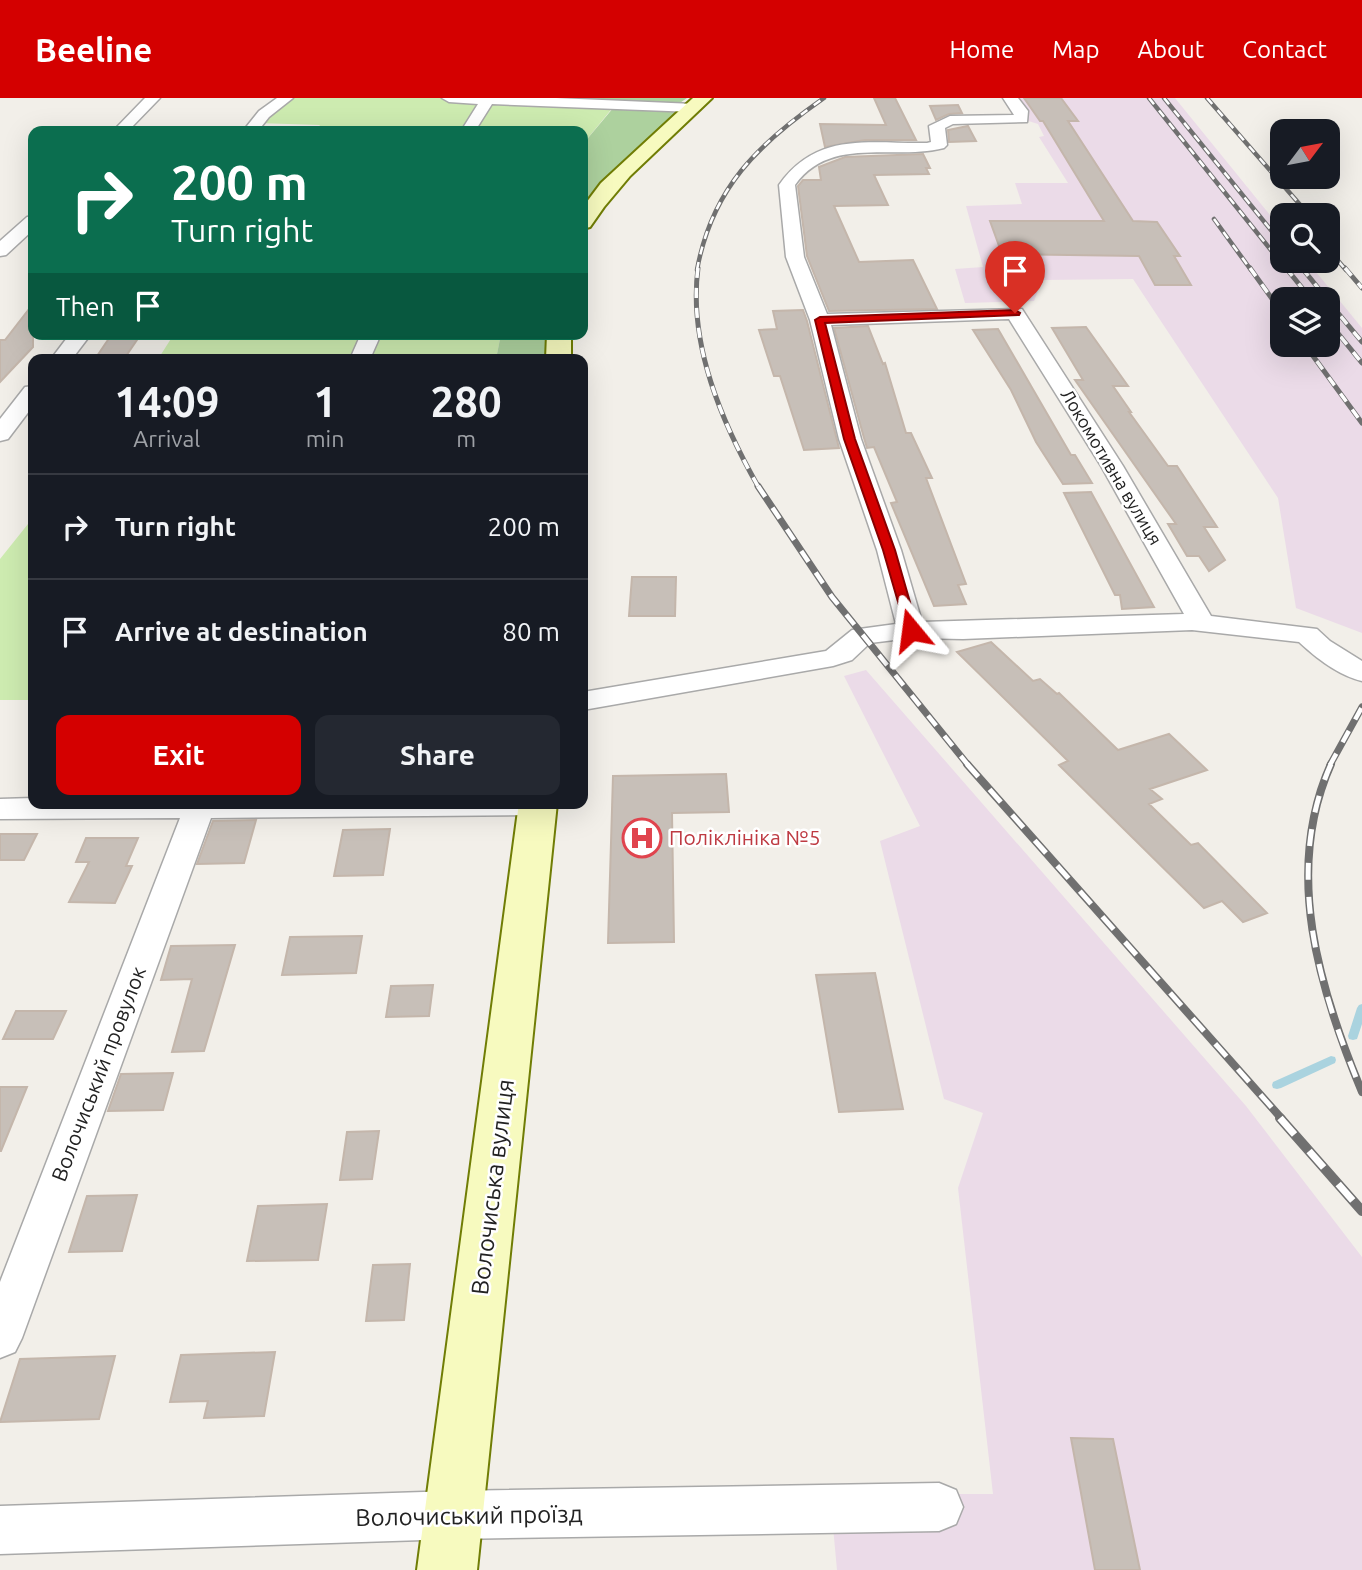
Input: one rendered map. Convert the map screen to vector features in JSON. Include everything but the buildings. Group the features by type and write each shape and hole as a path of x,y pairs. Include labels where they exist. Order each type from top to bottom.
{"main road":[{"path":"588,215 618,177 699,103"},
{"name":"Волочиська вулиця","path":"447,1570 537,809"}],"street":[{"path":"125,126 153,98"},
{"path":"254,126 264,114 286,98"},
{"path":"449,98 699,103"},
{"path":"911,630 889,550 850,439 820,320 795,257 787,185 791,176 807,160 831,152 927,148 939,145 937,126 950,120 1022,118 1021,111 1010,98"},
{"path":"471,126 486,100"},
{"path":"0,251 28,226"},
{"name":"Локомотивна вулиця","path":"820,320 1015,313 1112,466 1202,623"},
{"path":"65,354 76,340"},
{"path":"0,434 28,398"},
{"path":"588,700 833,658 842,654 862,636 911,630 1202,623 1307,635 1320,647 1362,674"},
{"path":"0,809 199,809"},
{"name":"Волочиський провулок","path":"0,1338 199,809"},
{"name":"Волочиський проїзд","path":"0,1530 454,1515 939,1507"}],"shaded area":[{"path":"1010,98 1175,98 1270,215 1270,273 1317,273 1328,287 1270,287 1270,357 1340,357 1340,301 1362,328 1362,633 1296,608 1278,498 1133,279 1042,280 1034,301 965,303 955,269 983,267 966,206 1022,204 1015,183 1068,183 1039,137 1044,136 1038,124 1022,119"},
{"path":"866,670 1246,1106 1362,1257 1362,1570 837,1570 830,1494 993,1494 958,1188 983,1113 944,1099 880,841 920,826 844,676"}],"green space":[{"path":"286,98 449,98 614,106 588,138 588,126 319,126 256,123"},
{"path":"449,98 687,98 674,107 694,108 588,218 588,138 614,107"},
{"path":"170,340 500,340 497,354 161,354"},
{"path":"500,340 559,340 558,354 497,354"},
{"path":"28,524 28,700 0,700 0,559"}],"waterway":[{"path":"1353,1036 1362,1008"},
{"path":"1277,1085 1331,1060"}],"railway":[{"path":"697,270 714,215 741,170 778,133 824,98"},
{"path":"1149,98 1270,249"},
{"path":"1164,98 1270,229"},
{"path":"1207,98 1299,203"},
{"path":"1214,219 1251,270"},
{"path":"1340,263 1346,270"},
{"path":"698,268 696,297 703,354 732,437 759,488"},
{"path":"1250,268 1270,296"},
{"path":"1345,268 1362,288"},
{"path":"1290,273 1301,287"},
{"path":"1306,273 1317,287"},
{"path":"1340,315 1362,342"},
{"path":"1340,336 1362,363"},
{"path":"1314,357 1362,423"},
{"path":"758,486 832,597 968,765"},
{"path":"1330,765 1362,707"},
{"path":"967,764 1282,1119"},
{"path":"1331,764 1317,805 1310,846 1308,888 1312,930 1321,971 1332,1012 1362,1092"},
{"path":"1280,1118 1362,1211"}],"place":[{"name":"Поліклініка №5","path":"642,838"}],"route":[{"path":"911,630 889,550 850,439 820,320 1015,313"}]}
